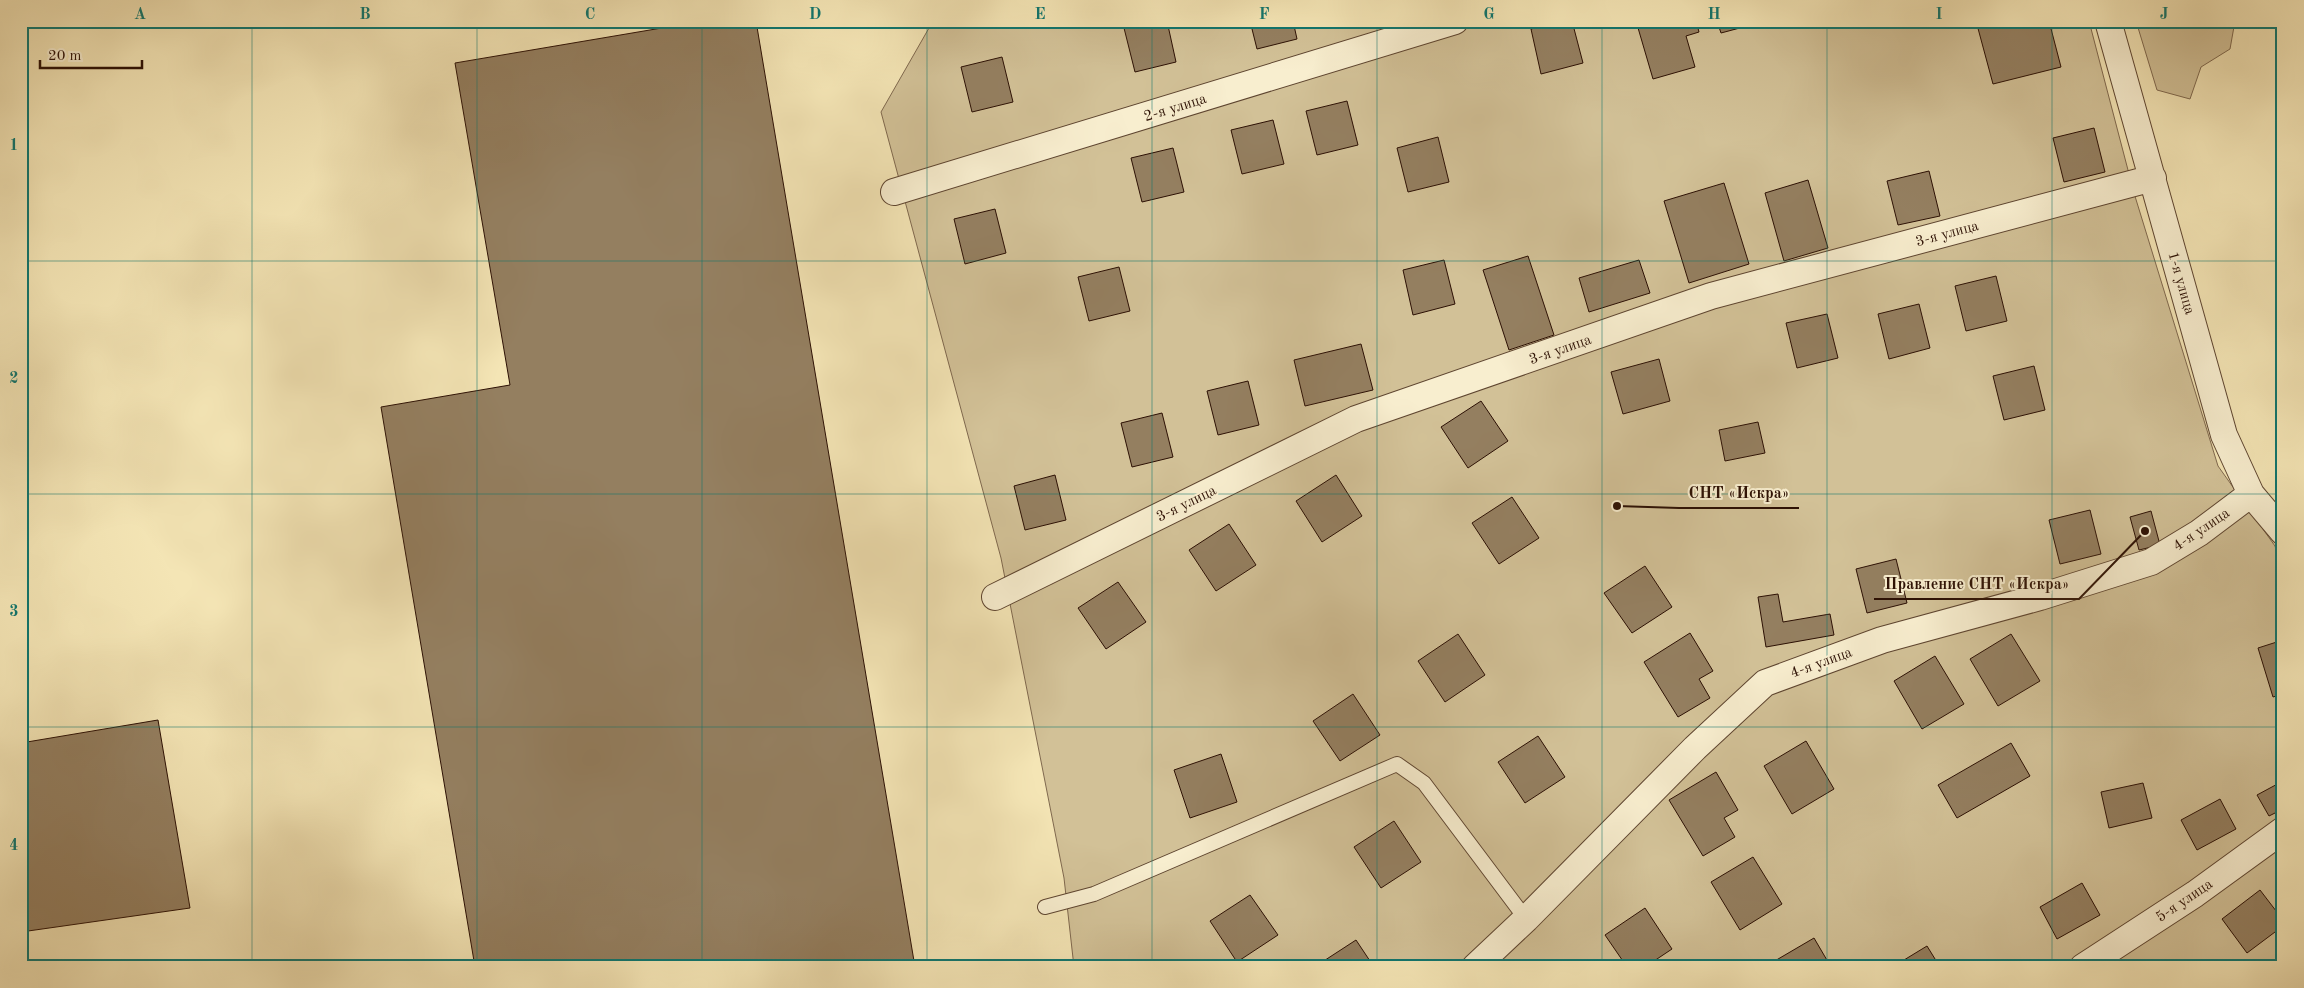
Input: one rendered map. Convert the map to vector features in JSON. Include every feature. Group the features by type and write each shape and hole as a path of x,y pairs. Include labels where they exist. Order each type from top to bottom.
{"street":[{"name":"2-я улица","path":"894,192 1455,21"},
{"name":"1-я улица","path":"2108,21 2224,435 2251,494 2283,532"},
{"name":"3-я улица","path":"995,597 1356,419 1711,296 2153,178"},
{"name":"4-я улица","path":"1475,967 1526,919 1689,754 1765,683 1882,640 2040,597 2151,562 2199,533 2251,494"},
{"name":"5-я улица","path":"2084,967 2195,894 2283,830"}],"lane":[{"path":"1045,906 1094,894 1149,872 1397,764 1424,782 1526,919"}],"shaded area":[{"path":"933,21 2089,21 2134,193 2218,466 2275,546 2283,574 2283,967 1074,967 1064,878 1001,558 881,112"},
{"path":"2136,21 2235,21 2230,49 2201,67 2190,99 2157,90"}],"building":[{"path":"703,21 756,21 915,967 475,967 381,407 510,385 455,63"},
{"path":"1153,21 1167,21 1176,62 1135,72 1124,28"},
{"path":"1250,21 1293,21 1297,39 1257,49"},
{"path":"1564,21 1572,21 1583,63 1541,74 1531,29"},
{"path":"1636,21 1696,21 1699,32 1686,36 1695,67 1653,79"},
{"path":"1717,21 1766,21 1721,33"},
{"path":"1976,21 2049,21 2061,67 1993,84"},
{"path":"1002,57 1013,102 972,112 961,67"},
{"path":"1347,101 1358,145 1317,155 1306,111"},
{"path":"1273,120 1284,164 1242,174 1231,130"},
{"path":"2094,128 2105,172 2064,182 2053,138"},
{"path":"1438,137 1449,182 1408,192 1397,148"},
{"path":"1173,148 1184,192 1142,202 1131,158"},
{"path":"1929,171 1940,216 1898,225 1887,181"},
{"path":"1808,180 1828,248 1784,261 1765,193"},
{"path":"1724,183 1749,264 1689,283 1664,201"},
{"path":"995,209 1006,253 965,264 954,219"},
{"path":"1528,256 1554,335 1509,350 1483,270"},
{"path":"1444,260 1455,304 1413,315 1403,270"},
{"path":"1639,260 1650,293 1589,312 1579,278"},
{"path":"1119,267 1130,311 1089,321 1078,277"},
{"path":"1996,276 2007,321 1966,331 1955,286"},
{"path":"1919,304 1930,348 1889,359 1878,314"},
{"path":"1827,314 1838,358 1797,368 1786,323"},
{"path":"1361,344 1373,390 1305,406 1294,360"},
{"path":"1659,359 1670,401 1623,414 1611,372"},
{"path":"2034,366 2045,410 2004,420 1993,376"},
{"path":"1248,381 1259,425 1218,435 1207,391"},
{"path":"1481,401 1508,441 1468,468 1441,427"},
{"path":"1162,413 1173,457 1132,467 1121,423"},
{"path":"1758,422 1765,453 1725,461 1719,430"},
{"path":"1055,475 1066,520 1025,530 1014,486"},
{"path":"1336,475 1362,516 1322,542 1296,501"},
{"path":"1512,497 1539,538 1499,564 1472,523"},
{"path":"2090,510 2101,554 2060,564 2049,520"},
{"path":"2151,511 2160,545 2139,550 2130,517"},
{"path":"1229,524 1256,565 1216,591 1189,550"},
{"path":"1896,559 1907,603 1867,613 1856,569"},
{"path":"1645,566 1672,607 1632,633 1604,593"},
{"path":"1118,582 1146,622 1106,649 1078,608"},
{"path":"1778,594 1783,622 1830,614 1834,635 1766,647 1758,597"},
{"path":"1690,633 1713,671 1699,679 1710,698 1678,717 1644,662"},
{"path":"1458,634 1485,675 1445,702 1418,661"},
{"path":"2011,634 2040,681 1998,706 1970,659"},
{"path":"2283,640 2283,694 2273,697 2258,648"},
{"path":"1935,656 1964,704 1922,729 1894,681"},
{"path":"1353,694 1380,735 1340,761 1313,721"},
{"path":"158,720 190,908 21,932 21,743"},
{"path":"1538,736 1565,777 1525,803 1498,762"},
{"path":"1806,741 1834,789 1792,814 1764,766"},
{"path":"2011,743 2030,776 1957,818 1938,785"},
{"path":"1221,754 1237,802 1190,818 1174,770"},
{"path":"1716,772 1738,810 1724,818 1735,837 1703,856 1669,800"},
{"path":"2283,781 2283,809 2269,816 2257,795"},
{"path":"2143,783 2152,818 2109,828 2101,792"},
{"path":"2220,799 2236,829 2197,850 2181,820"},
{"path":"1394,821 1421,862 1381,888 1354,847"},
{"path":"1753,857 1782,904 1740,930 1711,882"},
{"path":"2082,883 2100,915 2057,939 2040,907"},
{"path":"2260,890 2283,920 2283,926 2247,953 2222,919"},
{"path":"1250,895 1278,935 1237,962 1210,921"},
{"path":"1645,908 1672,949 1645,967 1627,967 1605,935"},
{"path":"1814,938 1831,967 1776,967 1773,962"},
{"path":"1356,940 1374,967 1316,967 1316,966"},
{"path":"1927,946 1940,967 1909,967 1904,960"},
{"path":"1128,960 1133,967 1119,967"}],"place":[{"name":"СНТ «Искра»","path":"1617,506"},
{"name":"Правление СНТ «Искра»","path":"2145,531"}]}
